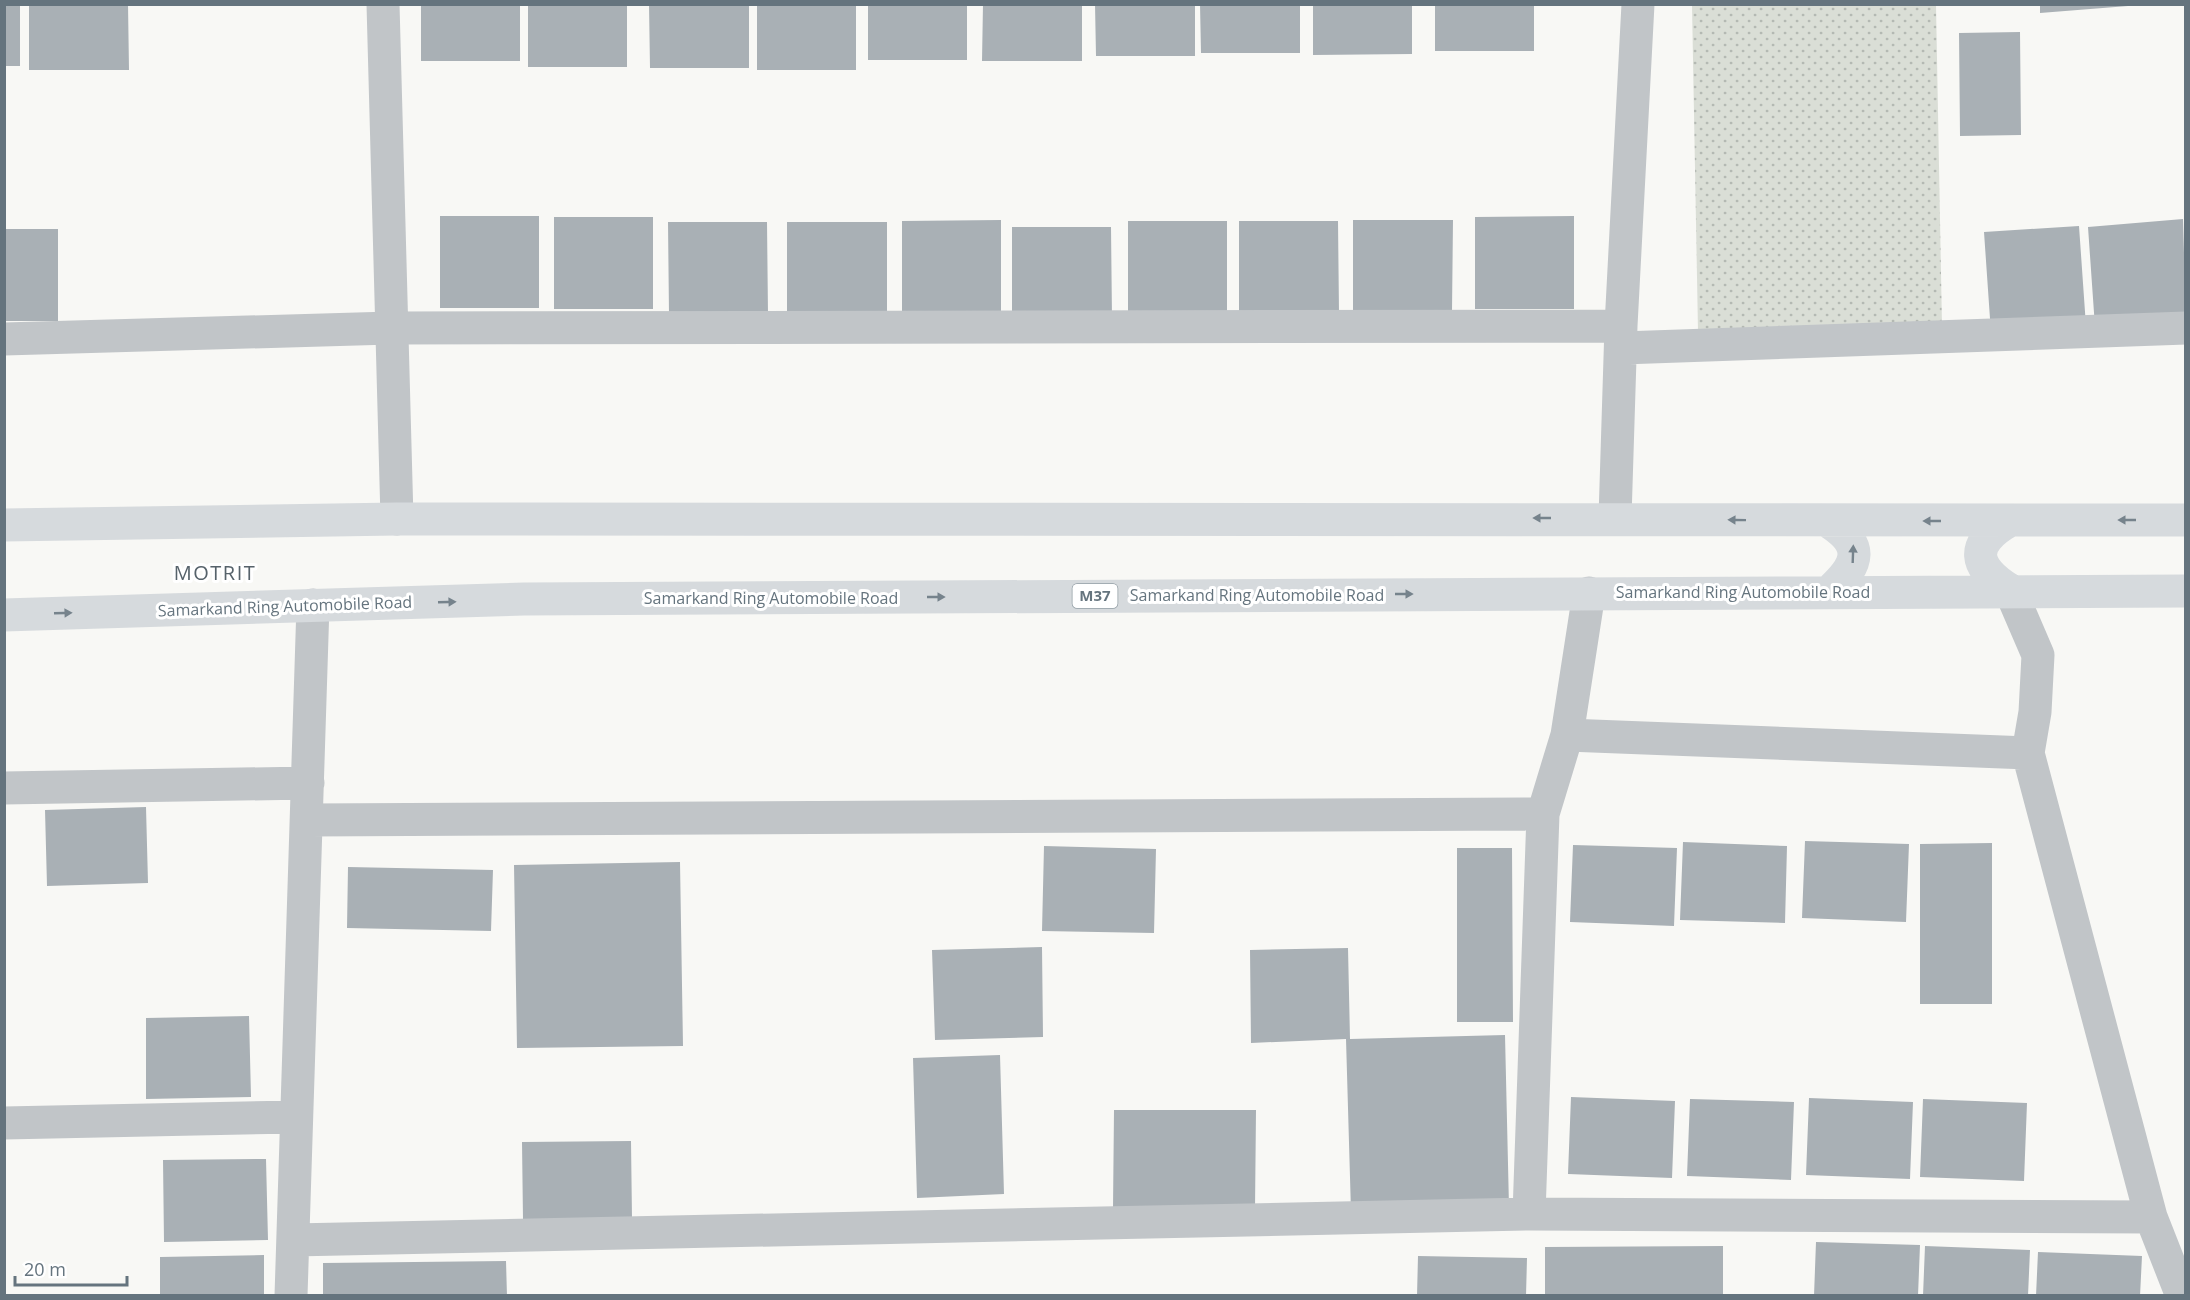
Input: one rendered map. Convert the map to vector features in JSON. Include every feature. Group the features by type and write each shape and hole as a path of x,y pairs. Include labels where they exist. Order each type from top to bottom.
{"highway":[{"path":"4,525 397,519 1616,518 1829,522 2186,520"},
{"path":"2009,520 1991,531 1983,540 1979,554 1983,568 1993,579 2010,590"},
{"path":"1829,522 1846,533 1853,543 1854,557 1851,570 1831,590"},
{"name":"Samarkand Ring Automobile Road","path":"4,615 536,599 1831,590 2186,591"}],"street":[{"path":"383,4 397,519"},
{"path":"1616,518 1621,337 1638,4"},
{"path":"4,339 391,328 1621,337 2186,328"},
{"path":"2010,590 2037,655 2035,712 2028,753 2151,1217 2182,1296"},
{"path":"1529,1214 1543,814 1567,735 1589,593"},
{"path":"291,1296 308,820 313,605"},
{"path":"1567,735 2028,753"},
{"path":"4,788 308,783"},
{"path":"308,820 1543,814"},
{"path":"4,1123 296,1117"},
{"path":"293,1240 1529,1214 2151,1217"}],"shaded area":[{"path":"1692,5 1936,5 1942,326 1698,331"}],"building":[{"path":"4,4 20,4 20,66 4,66"},
{"path":"29,4 128,4 129,70 29,70"},
{"path":"421,4 520,4 520,61 421,61"},
{"path":"528,4 627,4 627,67 528,67"},
{"path":"649,4 749,4 749,68 650,68"},
{"path":"757,4 856,4 856,70 757,70"},
{"path":"868,4 967,4 967,60 868,60"},
{"path":"983,4 1082,4 1082,61 982,61"},
{"path":"1095,4 1195,4 1195,56 1096,56"},
{"path":"1200,4 1300,4 1300,53 1201,53"},
{"path":"1313,4 1412,4 1412,54 1313,55"},
{"path":"1435,4 1534,4 1534,51 1435,51"},
{"path":"2040,4 2127,4 2128,6 2040,13"},
{"path":"2020,32 2021,135 1960,136 1959,33"},
{"path":"440,216 539,216 539,308 440,308"},
{"path":"1574,216 1574,309 1475,309 1475,217"},
{"path":"554,217 653,217 653,309 554,309"},
{"path":"2183,219 2186,320 2095,327 2088,227"},
{"path":"1001,220 1001,313 902,313 902,221"},
{"path":"1353,220 1453,220 1452,312 1353,312"},
{"path":"1128,221 1227,221 1227,313 1128,313"},
{"path":"1239,221 1338,221 1339,313 1239,313"},
{"path":"668,222 767,222 768,315 669,315"},
{"path":"787,222 887,222 887,314 787,314"},
{"path":"2079,226 2086,326 1991,333 1984,232"},
{"path":"1012,227 1111,227 1112,319 1012,320"},
{"path":"4,229 58,229 58,321 4,321"},
{"path":"146,807 148,883 47,886 45,810"},
{"path":"1805,841 1909,844 1906,922 1802,918"},
{"path":"1683,842 1787,846 1785,923 1680,920"},
{"path":"1992,843 1992,1004 1920,1004 1920,844"},
{"path":"1573,845 1677,848 1674,926 1570,922"},
{"path":"1044,846 1156,849 1154,933 1042,931"},
{"path":"1457,848 1512,848 1513,1022 1457,1022"},
{"path":"680,862 683,1046 517,1048 514,865"},
{"path":"348,867 493,870 491,931 347,928"},
{"path":"1042,947 1043,1037 935,1040 932,950"},
{"path":"1348,948 1350,1039 1505,1035 1509,1207 1351,1212 1346,1039 1251,1043 1250,950"},
{"path":"249,1016 251,1097 146,1099 146,1018"},
{"path":"1000,1055 1004,1194 917,1198 913,1058"},
{"path":"1571,1097 1675,1101 1672,1178 1568,1174"},
{"path":"1809,1098 1913,1102 1910,1179 1806,1175"},
{"path":"1690,1099 1794,1102 1791,1180 1687,1176"},
{"path":"1923,1099 2027,1103 2024,1181 1920,1177"},
{"path":"1114,1110 1256,1110 1255,1209 1113,1208"},
{"path":"631,1141 632,1219 523,1220 522,1142"},
{"path":"266,1159 268,1240 164,1242 163,1160"},
{"path":"1816,1242 1920,1245 1918,1296 1814,1296"},
{"path":"1723,1246 1723,1296 1545,1296 1545,1247"},
{"path":"1925,1246 2030,1250 2028,1296 1923,1296"},
{"path":"2038,1252 2142,1256 2140,1296 2036,1296"},
{"path":"264,1255 264,1296 160,1296 160,1257"},
{"path":"1418,1256 1527,1258 1526,1296 1417,1296"},
{"path":"506,1261 507,1296 323,1296 323,1263"}],"district":[{"name":"MOTRIT","path":"215,573"}]}
